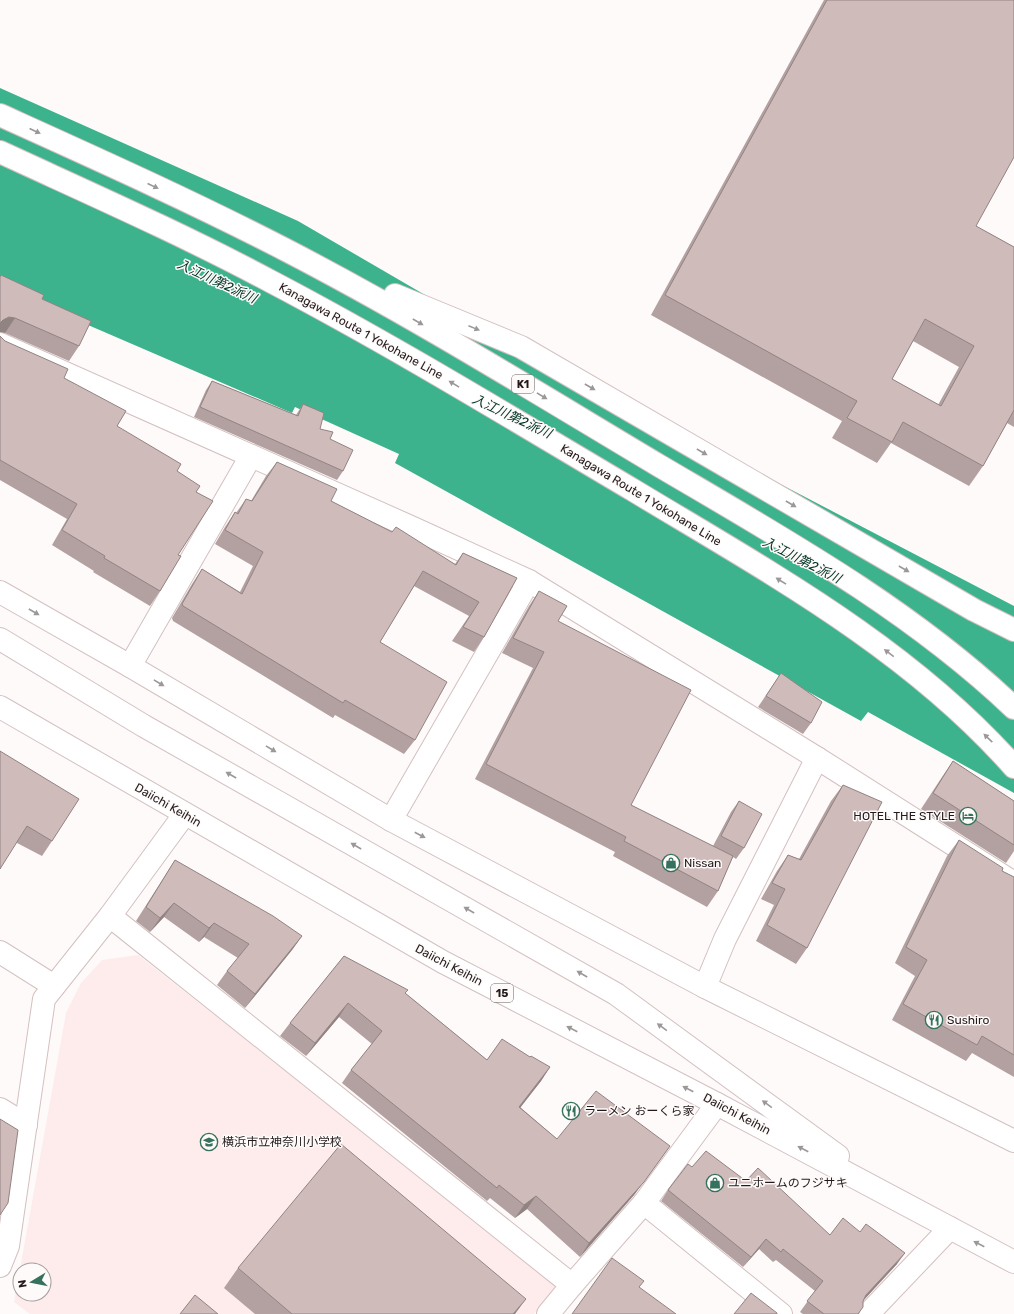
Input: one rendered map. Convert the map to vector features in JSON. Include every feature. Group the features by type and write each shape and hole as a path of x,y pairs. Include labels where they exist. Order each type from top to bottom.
{"main road":[{"name":"K1","path":"0,115 283,248 415,320 737,512 858,587 942,645 984,680 1014,708"},
{"name":"Kanagawa Route 1 Yokohane Line","path":"0,152 144,219 288,290 397,349 721,543 835,614 914,672 951,703 995,745 1014,767"},
{"path":"283,248 521,347 974,610 1014,630"},
{"path":"0,344 528,582 817,758 1014,883"},
{"path":"130,666 251,456"},
{"path":"391,820 528,582"},
{"path":"0,592 130,666 391,820 705,987 1014,1141"},
{"path":"0,639 151,730 616,994 900,1201"},
{"name":"Daiichi Keihin","path":"0,707 184,815 442,962 718,1104 1014,1262"},
{"path":"705,987 725,939 817,758"},
{"path":"0,1266 8,1246 44,999 110,916 184,815"},
{"path":"110,916 572,1284"},
{"path":"0,952 54,986"},
{"path":"548,1314 572,1284 644,1203 718,1104"},
{"path":"0,1109 26,1125"},
{"path":"644,1203 781,1314"},
{"path":"868,1314 950,1228"}],"shaded area":[{"name":"横浜市立神奈川小学校","path":"138,955 558,1285 534,1314 30,1314 14,1302 52,1302 52,1262 21,1262 66,1013 81,983 102,960"}],"water":[{"name":"入江川第2派川","path":"0,88 298,221 487,331 1014,606 1014,793 868,712 861,721 395,463 399,454 295,407 292,413 0,287"}],"building":[{"path":"827,0 1014,0 1014,157 976,226 1014,247 1014,410 983,466 903,422 892,442 847,418 857,401 665,295","holes":["925,319 974,346 941,406 892,379"]},
{"path":"1,275 44,295 42,299 91,321 79,346 15,318 9,317 0,323"},
{"path":"0,336 5,341 68,369 64,378 126,411 117,426 181,464 177,471 200,486 196,492 213,501 178,555 181,556 160,591 104,558 105,556 62,530 77,504 0,460"},
{"path":"212,381 298,416 303,404 324,413 320,429 333,432 330,439 353,450 343,471 200,407"},
{"path":"277,462 337,489 331,501 392,532 396,527 456,565 463,553 517,578 484,637 463,627 479,602 423,571 380,642 447,682 415,740 345,700 343,703 182,604 202,569 242,594 263,552 225,530 235,512 238,514 246,499 252,501"},
{"path":"539,591 567,606 558,621 691,690 631,805 733,856 718,891 624,841 626,837 486,764 544,652 513,638"},
{"path":"781,673 822,702 811,723 766,696"},
{"path":"0,751 79,799 52,841 27,826 0,869"},
{"path":"953,761 1014,801 1014,845 933,793"},
{"path":"843,785 882,802 807,948 767,925 785,889 772,883 788,855 801,860"},
{"path":"739,801 762,814 744,848 721,836"},
{"path":"959,840 1003,868 1002,871 1014,877 1014,1055 982,1036 977,1045 903,1004 927,960 906,947"},
{"path":"175,860 273,916 302,936 255,994 227,971 249,944 214,923 209,928 174,903 160,918 146,907"},
{"path":"344,956 408,990 405,993 487,1060 502,1039 530,1057 531,1056 550,1067 519,1107 557,1139 596,1091 670,1146 644,1182 589,1243 536,1196 524,1205 499,1185 497,1188 351,1070 382,1031 348,1003 315,1043 290,1023"},
{"path":"0,1119 18,1130 8,1203 0,1215"},
{"path":"341,1144 526,1299 513,1314 292,1314 238,1268"},
{"path":"706,1151 746,1181 758,1168 830,1235 843,1218 860,1232 866,1224 905,1253 866,1295 863,1301 863,1307 858,1314 824,1314 807,1301 823,1281 783,1249 781,1252 766,1239 751,1257 668,1190 688,1164 692,1167"},
{"path":"612,1258 644,1281 639,1287 676,1314 572,1314"},
{"path":"751,1293 777,1313 777,1314 734,1314"},
{"path":"195,1295 218,1314 180,1314"}],"place":[{"name":"HOTEL THE STYLE","path":"968,816"},
{"name":"Nissan","path":"671,863"},
{"name":"Sushiro","path":"934,1020"},
{"name":"ラーメン おーくら家","path":"571,1111"},
{"name":"横浜市立神奈川小学校","path":"209,1142"},
{"name":"ユニホームのフジサキ","path":"715,1183"}]}
